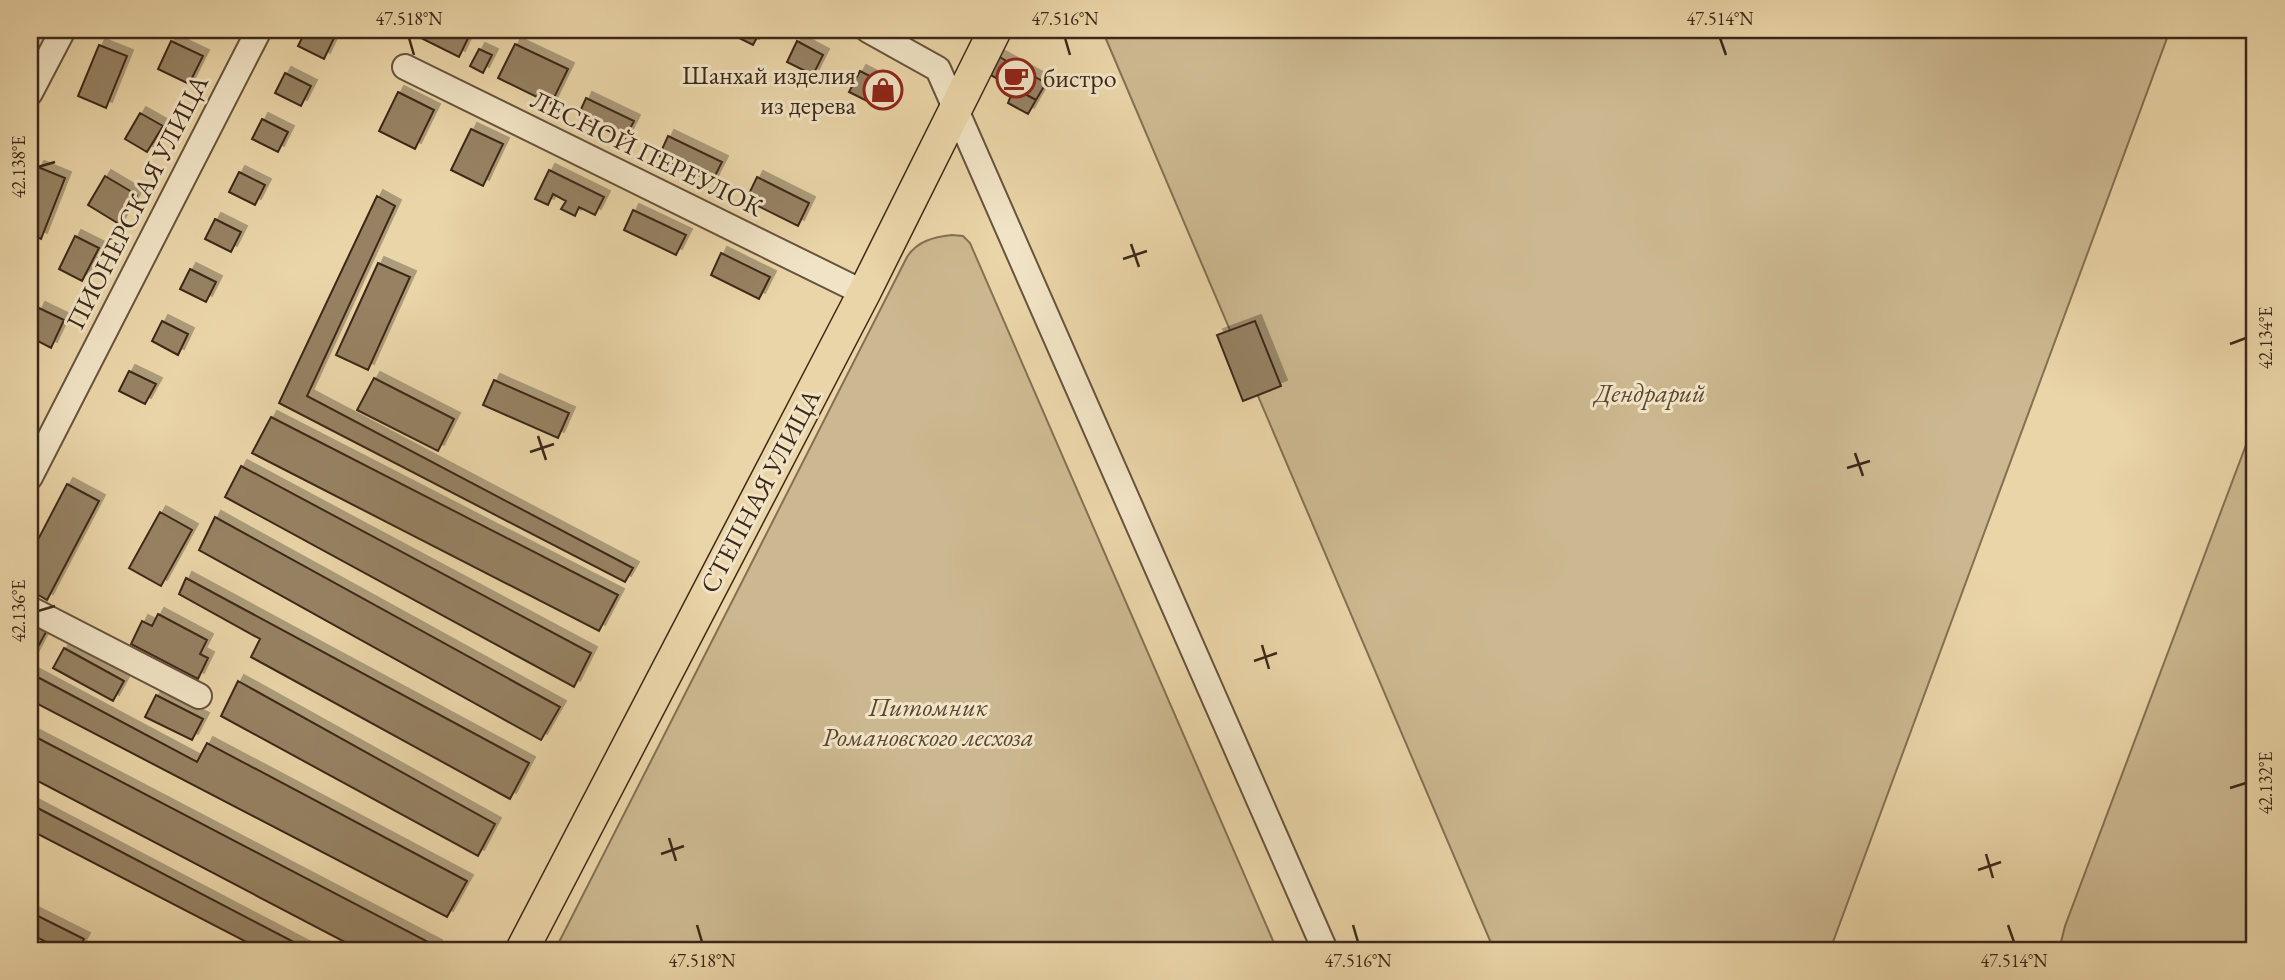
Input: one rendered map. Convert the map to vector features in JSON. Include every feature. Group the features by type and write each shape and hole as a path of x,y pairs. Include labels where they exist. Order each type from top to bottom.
{"main road":[{"name":"СТЕПНАЯ УЛИЦА","path":"522,950 864,293 995,30"}],"street":[{"path":"30,93 63,30"},
{"name":"ПИОНЕРСКАЯ УЛИЦА","path":"30,477 259,30"},
{"path":"868,30 938,69 1325,950"},
{"name":"ЛЕСНОЙ ПЕРЕУЛОК","path":"405,67 864,293"},
{"path":"30,609 200,696"}],"green space":[{"name":"Дендрарий","path":"2170,30 1830,950 1494,950 1103,32"},
{"name":"Питомник Романовского лесхоза","path":"952,235 963,236 970,243 1277,950 555,950 907,257 926,241"},
{"path":"2255,421 2255,950 2059,950 2065,926"}],"building":[{"path":"306,30 317,30 334,38 324,59 298,46"},
{"path":"420,30 472,30 459,57 417,36"},
{"path":"761,30 753,45 727,32"},
{"path":"171,41 203,56 189,84 158,69"},
{"path":"797,41 823,55 813,75 787,62"},
{"path":"515,44 568,69 551,104 498,78"},
{"path":"99,45 127,56 106,108 78,96"},
{"path":"479,49 492,55 483,73 470,66"},
{"name":"бистро","path":"996,55 1046,83 1036,100 987,73"},
{"path":"860,71 885,84 875,105 849,92"},
{"path":"285,73 311,86 301,106 275,93"},
{"path":"1014,88 1036,100 1028,114 1008,103"},
{"path":"398,92 434,110 415,149 379,131"},
{"path":"586,98 634,121 625,139 578,116"},
{"path":"140,113 163,126 147,152 125,139"},
{"path":"262,119 288,132 278,152 252,139"},
{"path":"471,129 503,144 483,186 451,170"},
{"path":"668,136 722,162 712,182 659,156"},
{"path":"38,167 65,178 41,239 30,234 30,187"},
{"path":"549,170 604,197 595,215 579,207 575,216 561,209 566,201 553,194 548,205 535,199"},
{"path":"239,172 265,185 255,205 229,192"},
{"path":"105,176 137,195 119,224 88,205"},
{"path":"757,177 809,203 798,226 746,200"},
{"path":"377,196 395,206 307,396 633,568 625,582 279,403"},
{"path":"633,210 686,235 676,255 624,230"},
{"path":"215,219 241,232 231,252 205,239"},
{"path":"75,236 99,248 82,281 59,269"},
{"path":"721,253 770,277 759,299 711,275"},
{"path":"378,263 410,277 368,370 336,355"},
{"path":"190,269 216,282 206,302 180,289"},
{"path":"39,308 64,320 51,348 30,337 30,328"},
{"path":"162,321 188,334 178,355 152,341"},
{"path":"1255,321 1281,386 1243,401 1217,335"},
{"path":"129,371 156,384 145,404 119,391"},
{"path":"374,378 454,419 438,451 357,410"},
{"path":"494,380 569,413 558,438 483,405"},
{"path":"271,417 618,595 599,631 252,453"},
{"path":"241,466 591,653 574,687 225,497"},
{"path":"67,484 99,501 47,600 30,590 30,555"},
{"path":"160,512 192,530 161,586 129,568"},
{"path":"215,517 560,707 541,740 199,550"},
{"path":"186,578 529,763 510,799 251,657 260,639 179,594"},
{"path":"158,614 207,640 200,654 208,658 198,679 131,644 142,621 152,626"},
{"path":"30,623 46,632 31,660 30,659"},
{"path":"64,648 124,681 113,701 53,668"},
{"path":"30,673 197,762 207,743 467,881 447,917 30,700"},
{"path":"238,681 495,824 478,856 221,716"},
{"path":"156,695 203,719 192,740 145,717"},
{"path":"30,734 436,946 433,950 360,950 30,777"},
{"path":"30,804 309,950 262,950 30,830"},
{"path":"30,912 84,939 78,950 62,950 30,934"}],"place":[{"name":"бистро","path":"1016,78"},
{"name":"Шанхай изделия из дерева","path":"883,90"}]}
